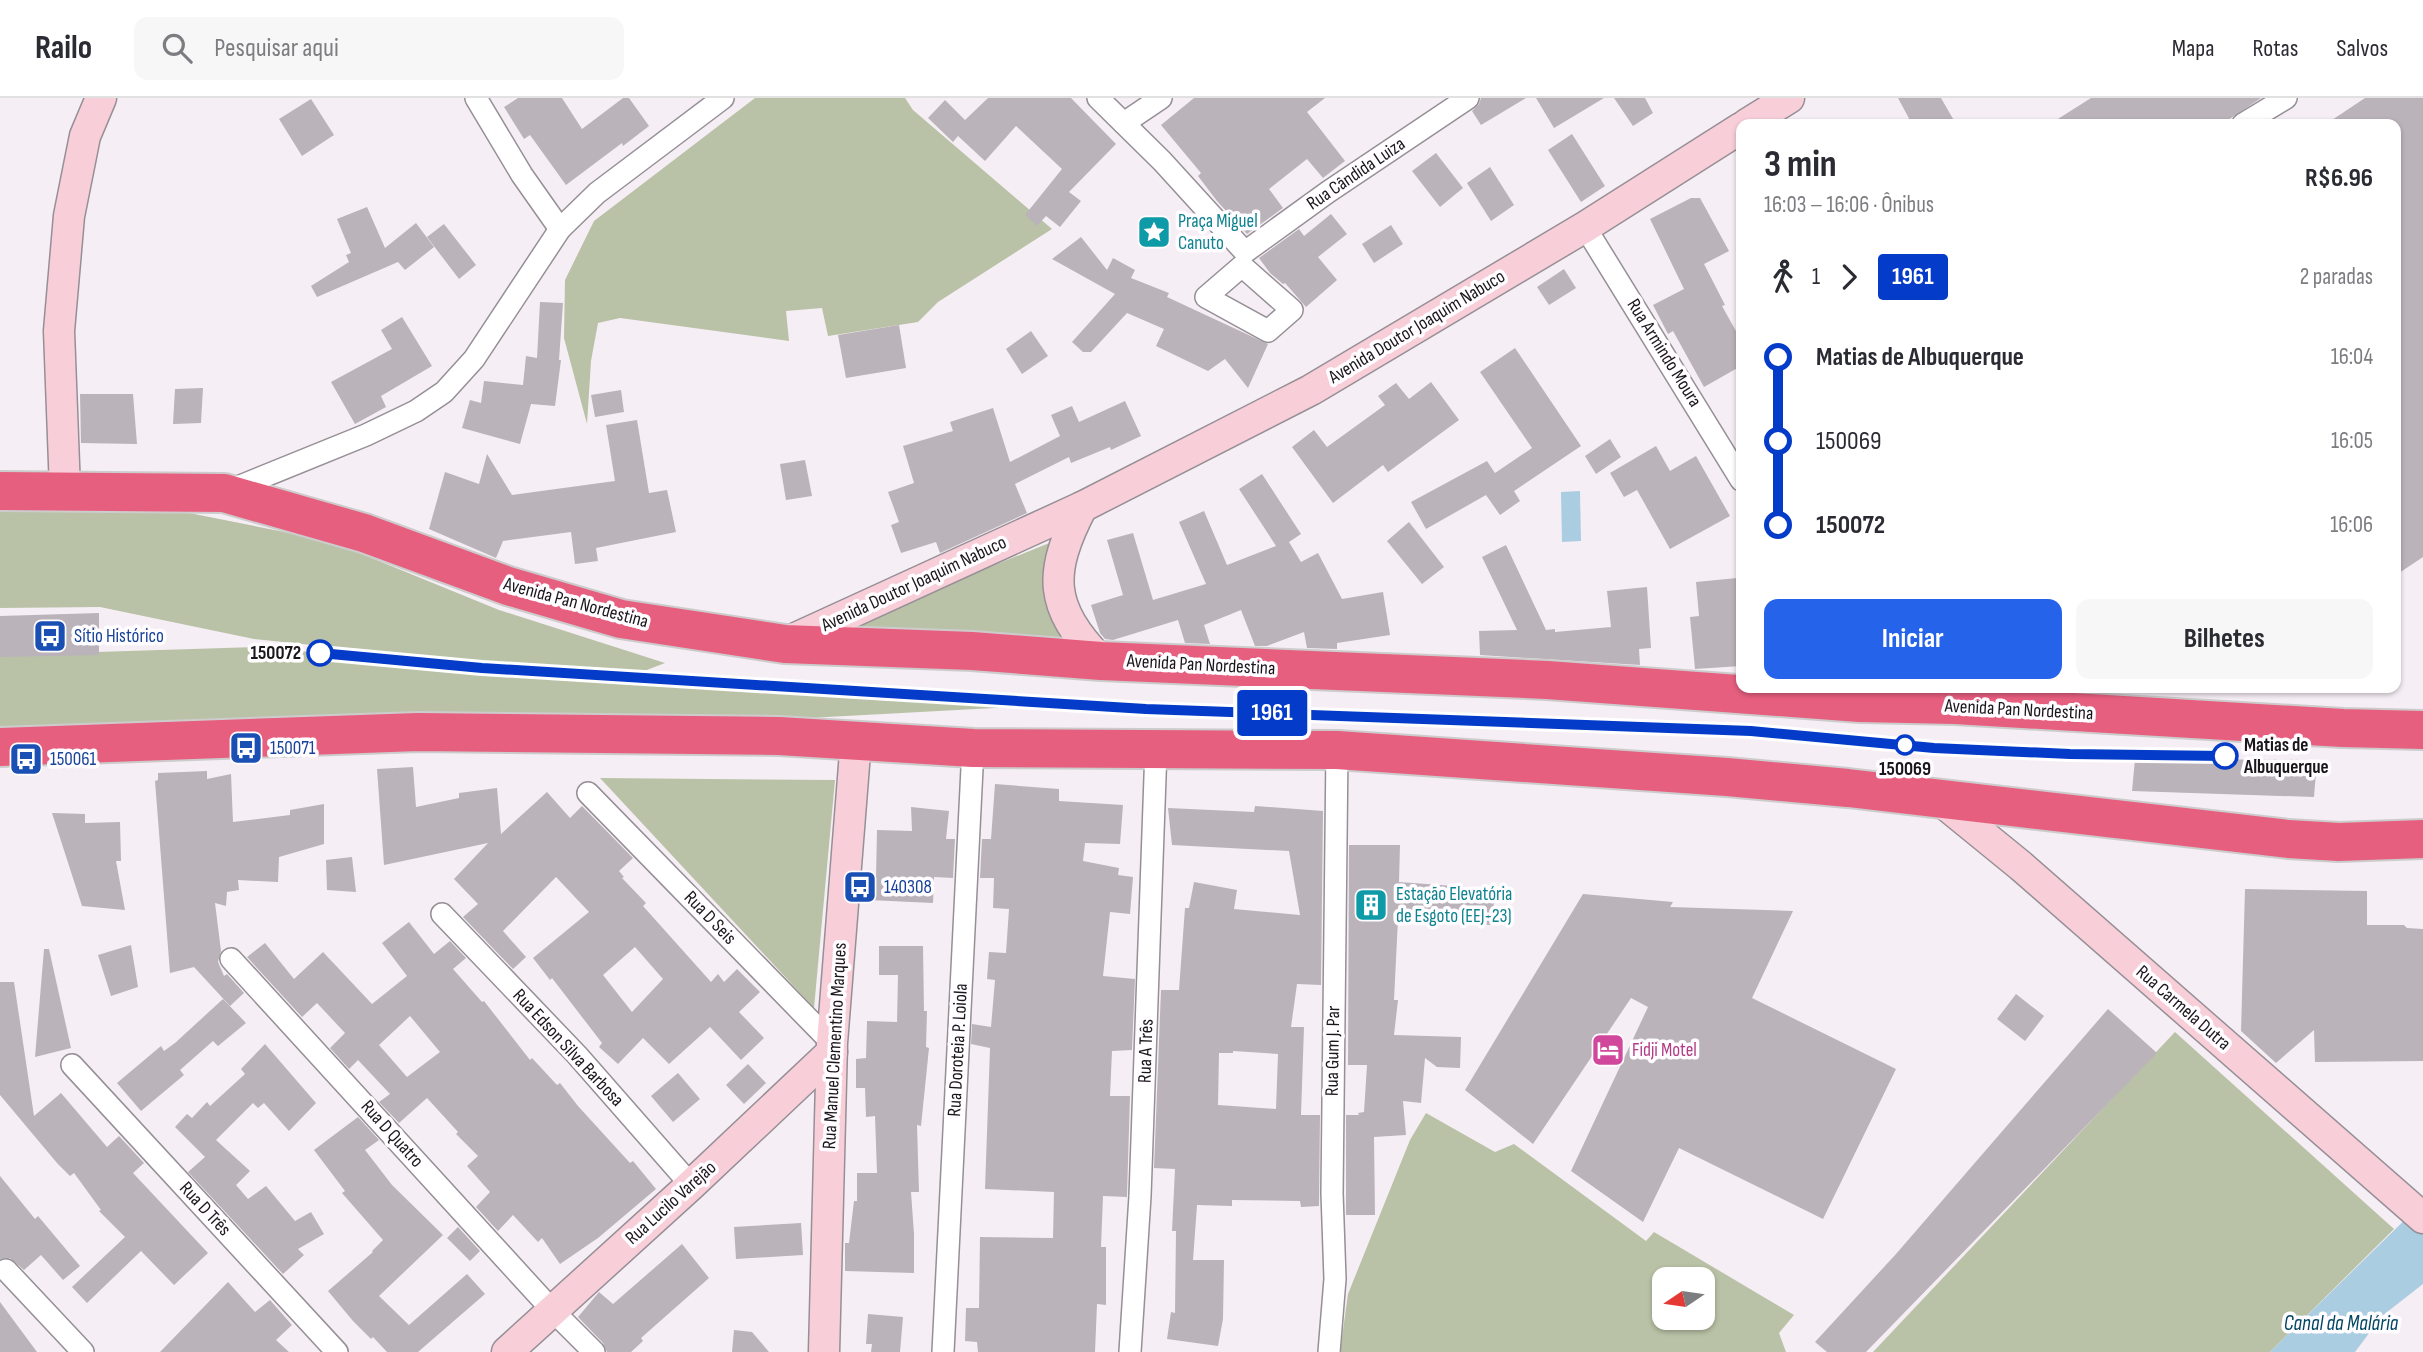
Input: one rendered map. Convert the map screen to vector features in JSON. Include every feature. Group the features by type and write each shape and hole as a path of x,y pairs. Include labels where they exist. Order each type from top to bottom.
{"highway":[{"name":"Avenida Pan Nordestina","path":"0,491 224,493 365,533 509,586 621,618 785,643 972,651 1101,661 1736,690"},
{"name":"Avenida Pan Nordestina","path":"1798,693 1955,705 2423,730"},
{"path":"0,747 418,732 779,736 972,748 1337,750 1848,788 2288,839 2339,842 2423,839"}],"street":[{"path":"65,490 59,331 69,216 85,136 101,98"},
{"path":"476,98 522,175 560,229"},
{"path":"224,493 366,435 416,411 444,392 474,359 560,229 597,193 723,98"},
{"path":"1098,98 1124,123 1161,98"},
{"name":"Rua Cândida Luiza","path":"1124,123 1245,251 1468,98"},
{"path":"1755,119 1789,98"},
{"path":"2252,119 2286,98"},
{"name":"Avenida Doutor Joaquim Nabuco","path":"785,643 1082,507 1329,381 1585,227 1736,131"},
{"name":"Rua Armindo Moura","path":"1585,227 1734,448"},
{"path":"1082,507 1061,558 1057,576 1059,596 1066,617 1082,641 1101,661"},
{"name":"Rua Manuel Clementino Marques","path":"824,1352 832,1047 856,740"},
{"name":"Rua Doroteia P. Loiola","path":"943,1352 972,748"},
{"name":"Rua A Três","path":"1130,1352 1144,1116 1156,749"},
{"name":"Rua Gum J. Par","path":"1329,1352 1335,1279 1332,1193 1337,750"},
{"name":"Rua D Seis","path":"588,793 832,1047"},
{"name":"Rua Carmela Dutra","path":"1940,800 2021,866 2423,1218"},
{"name":"Rua Edson Silva Barbosa","path":"442,914 577,1055 691,1185"},
{"name":"Rua D Quatro","path":"231,959 552,1310 594,1352"},
{"name":"Rua Lucilo Varejão","path":"507,1352 691,1185 832,1047"},
{"name":"Rua D Três","path":"72,1065 337,1352"},
{"path":"6,1270 83,1352"}],"green space":[{"path":"755,98 905,98 913,110 1052,229 938,302 918,322 828,336 822,308 786,311 789,341 620,318 598,323 591,361 587,424 564,338 565,280 594,221"},
{"path":"154,506 330,541 499,610 665,663 639,673 398,654 254,639 100,607 0,608 0,509"},
{"path":"1069,535 1076,652 834,630"},
{"path":"256,647 521,671 1070,704 736,722 0,737 0,655"},
{"path":"600,778 835,780 814,1008"},
{"path":"2175,1032 2394,1229 2270,1352 1873,1352"},
{"path":"1426,1113 1495,1152 1514,1144 1646,1241 1654,1232 1713,1267 1652,1267 1652,1330 1715,1330 1715,1268 1794,1315 1779,1333 1786,1352 1340,1352 1348,1294 1410,1140"}],"water":[{"path":"1580,491 1581,541 1562,542 1561,492"},
{"name":"Canal da Malária","path":"2423,1202 2423,1284 2382,1316 2355,1352 2270,1352"}],"building":[{"path":"518,98 562,98 582,129 623,98 629,98 649,126 566,185 530,135 524,139 504,107"},
{"path":"988,98 1071,98 1116,144 1069,192 1081,201 1060,227 1046,216 1037,226 1025,215 1062,169 1016,126 985,161 958,136 953,142 928,118 945,100 965,120"},
{"path":"1194,98 1325,98 1307,112 1345,161 1323,178 1307,159 1269,189 1283,208 1247,234 1217,201 1198,176 1201,173 1161,125"},
{"path":"1481,98 1526,98 1481,125 1472,111"},
{"path":"1536,98 1604,98 1554,128"},
{"path":"1614,98 1645,98 1653,113 1633,126"},
{"path":"1898,98 1941,98 1953,119 1909,119"},
{"path":"2091,98 2261,98 2230,119 2058,119"},
{"path":"2365,98 2423,98 2423,557 2401,572 2401,119 2334,119"},
{"path":"311,99 334,135 302,156 279,119"},
{"path":"1572,134 1605,186 1581,202 1548,150"},
{"path":"1436,153 1463,188 1440,207 1412,171"},
{"path":"1490,167 1514,205 1491,221 1467,183"},
{"path":"1691,198 1700,198 1729,251 1704,264 1736,331 1736,369 1704,387 1673,331 1668,334 1653,305 1684,289 1650,219"},
{"path":"367,207 385,248 416,223 434,247 405,270 398,262 317,297 311,286 349,262 346,255 351,253 337,219"},
{"path":"1331,214 1347,234 1318,257 1337,280 1306,307 1285,283 1270,273 1259,258 1299,229 1304,236"},
{"path":"444,224 476,265 459,279 427,237"},
{"path":"1391,225 1403,244 1374,263 1362,244"},
{"path":"1081,237 1107,270 1113,258 1135,270 1131,278 1169,293 1167,297 1268,344 1248,388 1225,359 1208,371 1156,346 1164,329 1127,313 1091,352 1083,352 1072,342 1115,294 1052,259"},
{"path":"1564,269 1576,288 1549,305 1537,287"},
{"path":"540,302 563,303 561,360 555,406 531,404 520,444 462,428 470,400 481,403 484,381 523,385 526,356 537,358"},
{"path":"402,317 432,366 381,396 386,407 355,424 331,382 392,349 381,330"},
{"path":"899,325 906,368 846,378 838,335"},
{"path":"1031,331 1048,356 1022,374 1006,349"},
{"path":"1515,348 1581,446 1514,491 1520,501 1500,515 1486,495 1426,529 1411,502 1487,461 1495,473 1532,448 1480,372"},
{"path":"1431,382 1459,420 1388,472 1383,465 1333,503 1292,447 1314,430 1327,447 1385,405 1378,396 1396,383 1409,399"},
{"path":"203,388 201,423 173,424 175,389"},
{"path":"621,390 624,412 595,417 591,395"},
{"path":"80,394 133,394 137,444 81,443"},
{"path":"1125,401 1141,436 1111,450 1110,447 1071,463 1069,457 1015,484 1027,513 940,553 936,542 901,553 891,525 899,522 888,492 914,483 903,446 953,431 950,422 993,408 1010,462 1060,436 1051,415 1072,406 1079,422"},
{"path":"637,420 649,493 667,490 676,532 596,548 598,561 575,564 571,532 503,541 496,558 429,529 445,472 479,484 487,454 512,495 615,481 606,425"},
{"path":"1610,439 1621,457 1596,474 1585,456"},
{"path":"1656,446 1670,471 1696,456 1730,516 1670,549 1637,490 1624,497 1610,473"},
{"path":"805,460 812,496 786,500 780,464"},
{"path":"1262,474 1301,534 1289,542 1301,562 1318,553 1342,599 1383,592 1390,635 1337,643 1337,649 1307,648 1304,632 1267,646 1255,646 1241,610 1204,625 1210,644 1185,643 1178,620 1113,640 1105,639 1100,633 1091,605 1123,595 1107,540 1133,533 1153,600 1206,584 1179,522 1204,511 1227,565 1276,546 1239,489"},
{"path":"1409,522 1444,567 1422,584 1387,541"},
{"path":"1506,545 1546,630 1555,629 1555,632 1611,627 1607,591 1647,587 1651,648 1639,649 1640,665 1480,655 1479,631 1517,630 1482,557"},
{"path":"1736,578 1736,666 1695,669 1690,617 1699,616 1696,582"},
{"name":"Sítio Histórico","path":"99,613 99,655 0,657 0,616"},
{"name":"Matias de Albuquerque","path":"2135,759 2317,760 2314,797 2132,791"},
{"path":"413,767 416,807 459,798 459,793 497,788 501,834 547,792 570,818 582,806 633,858 619,871 624,877 622,878 646,903 643,906 711,982 718,974 724,982 737,969 760,992 739,1012 764,1038 741,1060 710,1027 669,1064 643,1038 618,1064 599,1047 602,1043 552,978 550,980 533,958 589,912 556,877 503,931 526,957 513,969 463,917 478,904 454,879 488,843 384,865 377,769","holes":["635,947 663,979 632,1012 603,975"]},
{"path":"207,771 207,779 231,774 233,822 290,815 290,810 324,804 324,844 279,857 278,882 238,880 239,890 227,892 226,906 215,903 221,951 218,962 224,976 227,974 244,993 230,1006 194,967 170,973 155,781 158,780 158,773"},
{"path":"995,784 1059,789 1059,801 1123,805 1120,844 1085,843 1083,861 1119,868 1118,875 1133,877 1130,914 1110,912 1103,976 1135,979 1132,1050 1112,1051 1110,1096 1130,1096 1127,1197 1103,1196 1101,1247 1106,1247 1106,1305 1097,1304 1095,1352 978,1352 977,1342 965,1341 966,1308 979,1308 980,1237 1053,1238 1054,1192 985,1189 990,1048 971,1044 972,1024 991,1027 995,980 987,979 989,952 1006,953 1009,909 993,908 994,878 980,878 982,839 991,839"},
{"path":"1255,806 1323,811 1321,985 1297,984 1291,1027 1304,1027 1301,1115 1320,1115 1319,1206 1301,1207 1300,1201 1232,1200 1232,1206 1197,1205 1193,1260 1224,1260 1223,1319 1218,1346 1167,1339 1171,1312 1175,1313 1176,1231 1172,1231 1175,1169 1154,1168 1161,990 1179,990 1185,908 1189,908 1194,882 1237,890 1234,909 1300,915 1289,851 1172,845 1168,808 1254,812","holes":["1233,1051 1278,1054 1276,1109 1218,1105 1219,1053"]},
{"path":"911,807 949,811 946,839 955,839 953,878 934,877 933,903 869,900 870,878 876,878 877,830 912,831"},
{"path":"52,813 85,814 85,823 120,822 121,861 116,861 125,910 82,906"},
{"path":"1349,845 1400,845 1399,882 1495,889 1492,925 1398,919 1394,1000 1398,1000 1394,1035 1461,1037 1460,1068 1437,1067 1425,1058 1421,1103 1403,1101 1406,1135 1374,1137 1375,1215 1346,1215 1346,1115 1359,1115 1358,1113 1364,1112 1367,1065 1348,1065"},
{"path":"352,857 356,892 327,890 326,860"},
{"path":"2245,889 2367,891 2367,925 2404,925 2407,928 2423,929 2423,1061 2315,1062 2314,1030 2276,1063 2241,1031"},
{"name":"Fidji Motel","path":"1583,894 1673,902 1670,907 1793,911 1752,998 1896,1069 1823,1219 1679,1148 1643,1222 1571,1171 1648,1007 1631,998 1533,1144 1465,1090"},
{"path":"409,922 434,954 450,941 466,958 453,969 482,1002 484,1001 530,1060 532,1058 557,1085 560,1083 656,1189 598,1238 560,1264 542,1238 538,1242 513,1215 498,1231 476,1207 490,1192 467,1166 478,1156 427,1098 399,1123 379,1102 390,1094 358,1060 349,1069 330,1048 345,1033 317,1003 302,1017 247,957 265,943 294,979 323,952 372,1004 407,976 382,943","holes":["410,1016 440,1052 407,1077 379,1045"]},
{"path":"131,945 138,987 111,996 98,955"},
{"path":"879,946 923,946 926,1047 929,1048 921,1126 917,1125 919,1192 911,1192 914,1273 845,1271 845,1243 849,1243 854,1201 857,1201 857,1173 877,1173 875,1116 866,1117 865,1088 856,1088 856,1059 866,1058 867,1021 897,1022 898,975 879,975"},
{"path":"44,949 49,949 71,1048 35,1057"},
{"path":"0,982 14,982 34,1116 61,1093 107,1147 119,1136 144,1163 133,1173 208,1253 174,1285 141,1251 87,1303 72,1287 125,1237 99,1211 101,1210 74,1173 70,1176 57,1163 0,1095"},
{"path":"2016,994 2044,1016 2025,1041 1997,1019"},
{"path":"223,999 246,1023 218,1046 213,1041 180,1070 184,1075 141,1111 117,1083 161,1046 164,1051 175,1043"},
{"path":"2108,1009 2157,1053 1866,1352 1827,1352 1815,1342 1896,1254"},
{"path":"265,1044 316,1103 289,1131 264,1103 258,1108 253,1103 216,1140 250,1171 236,1185 248,1199 266,1186 295,1221 311,1212 324,1234 298,1249 304,1255 283,1274 188,1172 205,1157 175,1127 187,1114 192,1118 207,1102 210,1106 245,1074 241,1069"},
{"path":"748,1064 766,1083 744,1104 726,1085"},
{"path":"678,1073 700,1099 673,1122 651,1096"},
{"path":"358,1117 379,1140 365,1150 392,1185 443,1235 379,1296 409,1325 467,1274 485,1294 418,1352 387,1352 353,1321 328,1291 383,1240 342,1193 345,1191 314,1150"},
{"path":"0,1176 35,1219 38,1216 80,1266 63,1280 41,1255 24,1270 10,1258 0,1259"},
{"path":"801,1223 803,1255 736,1259 734,1227"},
{"path":"458,1227 480,1251 470,1261 447,1238"},
{"path":"682,1244 709,1278 641,1338 643,1341 631,1352 607,1352 603,1343 578,1317 599,1292 613,1304"},
{"path":"228,1282 255,1312 270,1300 292,1325 276,1340 289,1352 160,1352"},
{"path":"0,1302 37,1352 0,1352"},
{"path":"868,1314 903,1317 900,1352 871,1352 872,1344 866,1344"},
{"path":"734,1330 752,1332 769,1352 732,1352"}],"bus line":[{"name":"1961","path":"320,653 482,668 1146,709 1751,731 1934,748 2070,754 2225,756"}],"place":[{"name":"Praça Miguel Canuto","path":"1154,232"},
{"name":"Sítio Histórico","path":"50,636"},
{"name":"150072","path":"320,653"},
{"name":"150069","path":"1905,745"},
{"name":"150071","path":"246,748"},
{"name":"Matias de Albuquerque","path":"2225,756"},
{"name":"150061","path":"26,759"},
{"name":"140308","path":"860,887"},
{"name":"Estação Elevatória de Esgoto (EEJ-23)","path":"1371,905"},
{"name":"Fidji Motel","path":"1608,1050"}]}
